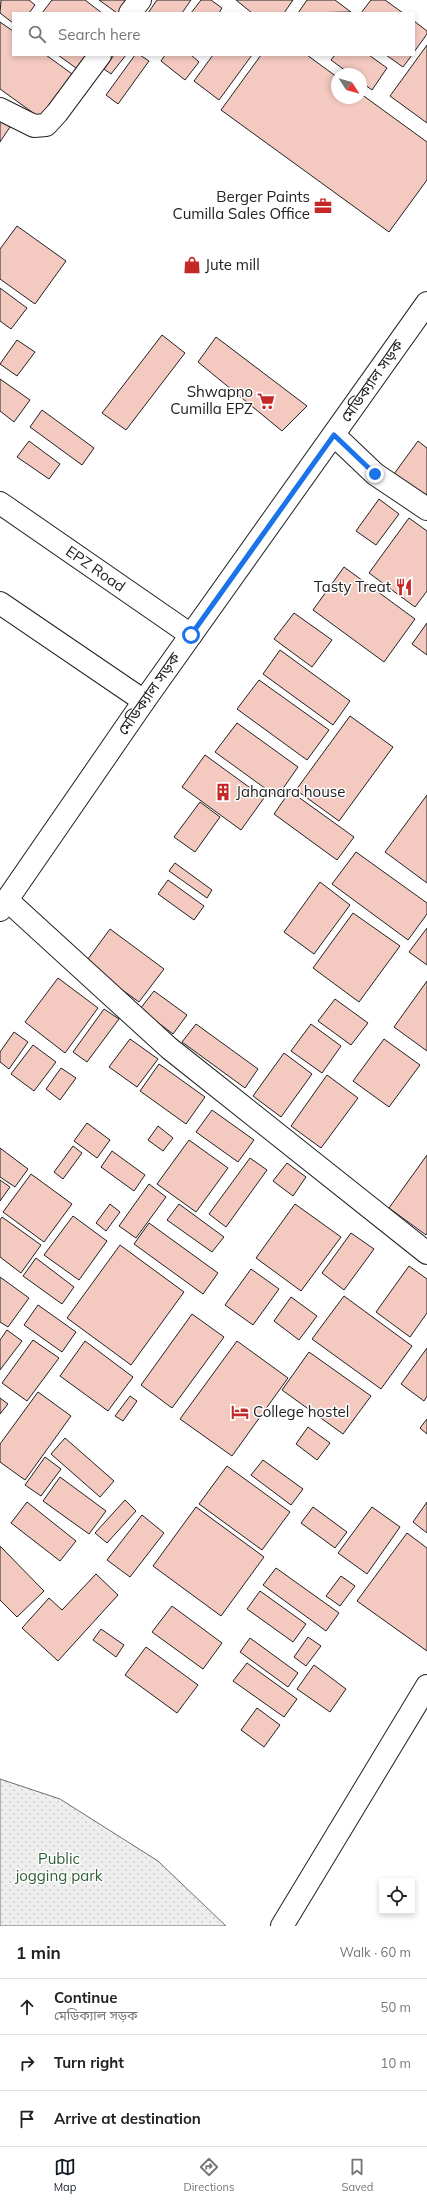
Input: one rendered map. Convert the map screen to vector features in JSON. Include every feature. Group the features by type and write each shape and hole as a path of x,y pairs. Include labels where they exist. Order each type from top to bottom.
{"main road":[{"path":"131,12 140,0"},
{"path":"0,109 34,126 46,125 57,113 99,56"},
{"name":"মেডিক্যাল সড়ক","path":"4,905 144,701 427,303"},
{"path":"334,435 375,474 427,509"},
{"name":"EPZ Road","path":"0,503 191,635"},
{"path":"0,603 144,701"},
{"path":"4,905 169,1048 427,1253"},
{"path":"282,1926 427,1686"}],"green space":[{"name":"Public jogging park","path":"0,1779 60,1799 158,1861 226,1926 0,1926"}],"building":[{"path":"1,0 29,0 35,5 30,12 12,12 12,22 0,13"},
{"path":"52,0 85,0 101,12 43,12"},
{"path":"99,0 134,0 125,12 116,12"},
{"path":"157,0 191,0 183,12 149,12"},
{"path":"201,0 211,0 222,8 220,12 192,12"},
{"path":"236,0 293,0 285,12 251,12"},
{"path":"307,0 335,0 351,12 299,12"},
{"path":"371,0 385,0 402,12 362,12"},
{"path":"0,22 12,30 12,56 47,56 75,76 43,120 0,89"},
{"path":"415,22 427,31 427,34 415,51"},
{"path":"427,45 427,123 390,96"},
{"path":"59,56 91,56 80,71"},
{"path":"113,56 125,56 111,74 104,69"},
{"path":"134,56 142,56 149,61 118,104 106,95"},
{"path":"164,56 192,56 199,62 185,80 161,61"},
{"path":"212,56 251,56 219,100 194,81"},
{"path":"260,56 308,56 331,73 331,104 367,104 367,98 427,142 427,180 389,232 221,110"},
{"path":"334,56 370,56 387,68 372,90 367,86 367,68 342,68 331,60"},
{"path":"387,56 411,56 403,67"},
{"path":"0,119 10,127 0,142"},
{"path":"17,226 66,261 35,304 0,279 0,249"},
{"path":"0,288 27,308 11,329 0,321"},
{"path":"162,335 185,353 126,430 102,413"},
{"path":"216,337 307,406 282,431 198,362"},
{"path":"17,340 35,352 17,376 0,364"},
{"path":"0,379 30,400 14,422 0,411"},
{"path":"42,410 94,448 82,465 30,427"},
{"path":"29,441 60,464 49,479 17,457"},
{"path":"418,441 427,448 427,498 394,474"},
{"path":"379,499 399,514 376,545 356,531"},
{"path":"409,518 427,531 427,591 415,607 369,573"},
{"path":"344,567 415,619 384,662 313,610"},
{"path":"294,613 332,640 312,667 274,639"},
{"path":"427,623 427,655 412,644"},
{"path":"280,650 350,701 333,725 263,674"},
{"path":"259,680 329,730 307,760 237,709"},
{"path":"350,716 393,747 339,821 296,790"},
{"path":"237,723 298,767 277,797 215,752"},
{"name":"Jahanara house","path":"205,755 264,798 241,830 182,787"},
{"path":"290,791 354,837 337,860 274,814"},
{"path":"427,795 427,883 385,852"},
{"path":"200,802 220,817 195,852 174,837"},
{"path":"356,852 427,903 427,914 408,940 332,884"},
{"path":"175,863 212,890 207,898 169,871"},
{"path":"168,880 204,906 194,920 158,894"},
{"path":"320,882 350,905 314,954 284,932"},
{"path":"353,913 400,946 359,1002 313,968"},
{"path":"427,928 427,965 409,952"},
{"path":"110,929 164,969 139,1002 85,963"},
{"path":"58,978 98,1008 65,1053 25,1022"},
{"path":"427,981 427,1051 394,1027"},
{"path":"154,991 187,1015 173,1034 140,1009"},
{"path":"335,999 368,1023 351,1045 318,1021"},
{"path":"104,1009 119,1019 87,1062 73,1052"},
{"path":"196,1024 258,1069 245,1088 182,1042"},
{"path":"311,1024 341,1046 322,1073 291,1051"},
{"path":"14,1032 28,1042 9,1069 0,1062 0,1052"},
{"path":"130,1039 158,1059 137,1087 109,1067"},
{"path":"384,1039 420,1065 389,1107 353,1081"},
{"path":"33,1045 56,1062 34,1091 11,1074"},
{"path":"284,1053 312,1074 281,1117 253,1096"},
{"path":"159,1064 205,1097 186,1124 140,1091"},
{"path":"61,1068 76,1078 60,1100 46,1089"},
{"path":"327,1075 358,1098 321,1148 291,1126"},
{"path":"212,1110 254,1140 238,1162 196,1132"},
{"path":"87,1123 110,1140 97,1158 74,1141"},
{"path":"158,1126 173,1138 163,1151 148,1140"},
{"path":"189,1140 228,1168 196,1212 157,1184"},
{"path":"73,1146 82,1153 63,1179 54,1172"},
{"path":"0,1148 28,1169 15,1187 0,1177"},
{"path":"112,1151 145,1175 134,1191 101,1167"},
{"path":"427,1155 427,1233 426,1235 389,1208"},
{"path":"250,1158 267,1170 226,1227 209,1214"},
{"path":"287,1163 306,1177 293,1196 273,1181"},
{"path":"31,1174 72,1204 44,1242 3,1212"},
{"path":"0,1180 10,1187 0,1201"},
{"path":"149,1184 166,1197 136,1238 119,1226"},
{"path":"110,1204 120,1212 106,1231 96,1223"},
{"path":"179,1204 224,1237 212,1252 167,1220"},
{"path":"295,1204 341,1237 301,1291 256,1258"},
{"path":"73,1216 107,1241 79,1280 44,1255"},
{"path":"2,1217 41,1245 21,1273 0,1257 0,1220"},
{"path":"149,1223 218,1273 203,1294 134,1244"},
{"path":"351,1233 374,1249 344,1290 322,1273"},
{"path":"120,1245 184,1292 131,1365 67,1318"},
{"path":"36,1258 74,1287 62,1304 23,1276"},
{"path":"409,1266 427,1279 427,1313 410,1337 376,1312"},
{"path":"251,1269 279,1289 253,1325 225,1305"},
{"path":"0,1277 29,1298 8,1327 0,1322"},
{"path":"344,1296 412,1346 381,1389 312,1339"},
{"path":"291,1297 317,1316 299,1340 274,1321"},
{"path":"38,1305 76,1332 62,1352 24,1325"},
{"path":"192,1314 224,1337 172,1408 141,1385"},
{"path":"7,1330 22,1341 0,1370 0,1340"},
{"path":"33,1340 59,1358 27,1401 2,1383"},
{"path":"85,1341 133,1377 108,1411 60,1376"},
{"path":"237,1341 288,1378 232,1456 180,1419"},
{"path":"427,1348 427,1396 424,1401 401,1384"},
{"path":"309,1352 371,1396 343,1434 282,1390"},
{"path":"38,1392 71,1416 25,1480 0,1462 0,1444"},
{"path":"130,1396 137,1401 123,1421 115,1416"},
{"path":"0,1398 8,1404 0,1414"},
{"path":"427,1419 427,1434 420,1428"},
{"path":"308,1427 330,1443 317,1460 296,1444"},
{"path":"65,1438 114,1481 100,1497 51,1454"},
{"path":"45,1457 61,1469 41,1496 25,1485"},
{"path":"263,1460 303,1489 291,1505 251,1475"},
{"path":"227,1466 290,1512 262,1550 199,1504"},
{"path":"60,1477 106,1511 89,1534 43,1501"},
{"path":"125,1500 136,1511 107,1543 95,1533"},
{"path":"27,1502 76,1541 60,1561 11,1523"},
{"path":"427,1502 427,1533 413,1522"},
{"path":"196,1507 264,1557 221,1616 153,1566"},
{"path":"313,1507 347,1532 335,1548 301,1523"},
{"path":"372,1507 400,1527 367,1574 338,1553"},
{"path":"142,1515 164,1533 130,1577 107,1560"},
{"path":"407,1533 427,1548 427,1651 357,1601"},
{"path":"0,1546 44,1591 17,1617 0,1600"},
{"path":"276,1568 339,1613 326,1631 263,1585"},
{"path":"96,1574 118,1595 58,1661 22,1628 49,1598 62,1610"},
{"path":"341,1576 355,1586 340,1606 326,1596"},
{"path":"260,1591 306,1624 293,1642 247,1609"},
{"path":"172,1606 222,1643 203,1669 152,1632"},
{"path":"101,1629 124,1645 116,1657 93,1640"},
{"path":"308,1637 321,1646 306,1666 294,1657"},
{"path":"250,1638 298,1673 288,1687 240,1652"},
{"path":"146,1647 198,1685 177,1713 125,1675"},
{"path":"247,1663 297,1699 284,1717 233,1681"},
{"path":"314,1665 346,1689 330,1712 297,1689"},
{"path":"257,1708 280,1725 264,1747 241,1730"}],"place":[{"name":"Berger Paints Cumilla Sales Office","path":"323,206"},
{"name":"Jute mill","path":"192,265"},
{"name":"Shwapno Cumilla EPZ","path":"266,401"},
{"name":"Tasty Treat","path":"404,587"},
{"name":"Jahanara house","path":"223,792"},
{"name":"College hostel","path":"240,1412"}],"route":[{"path":"191,635 334,435 375,474"}]}
